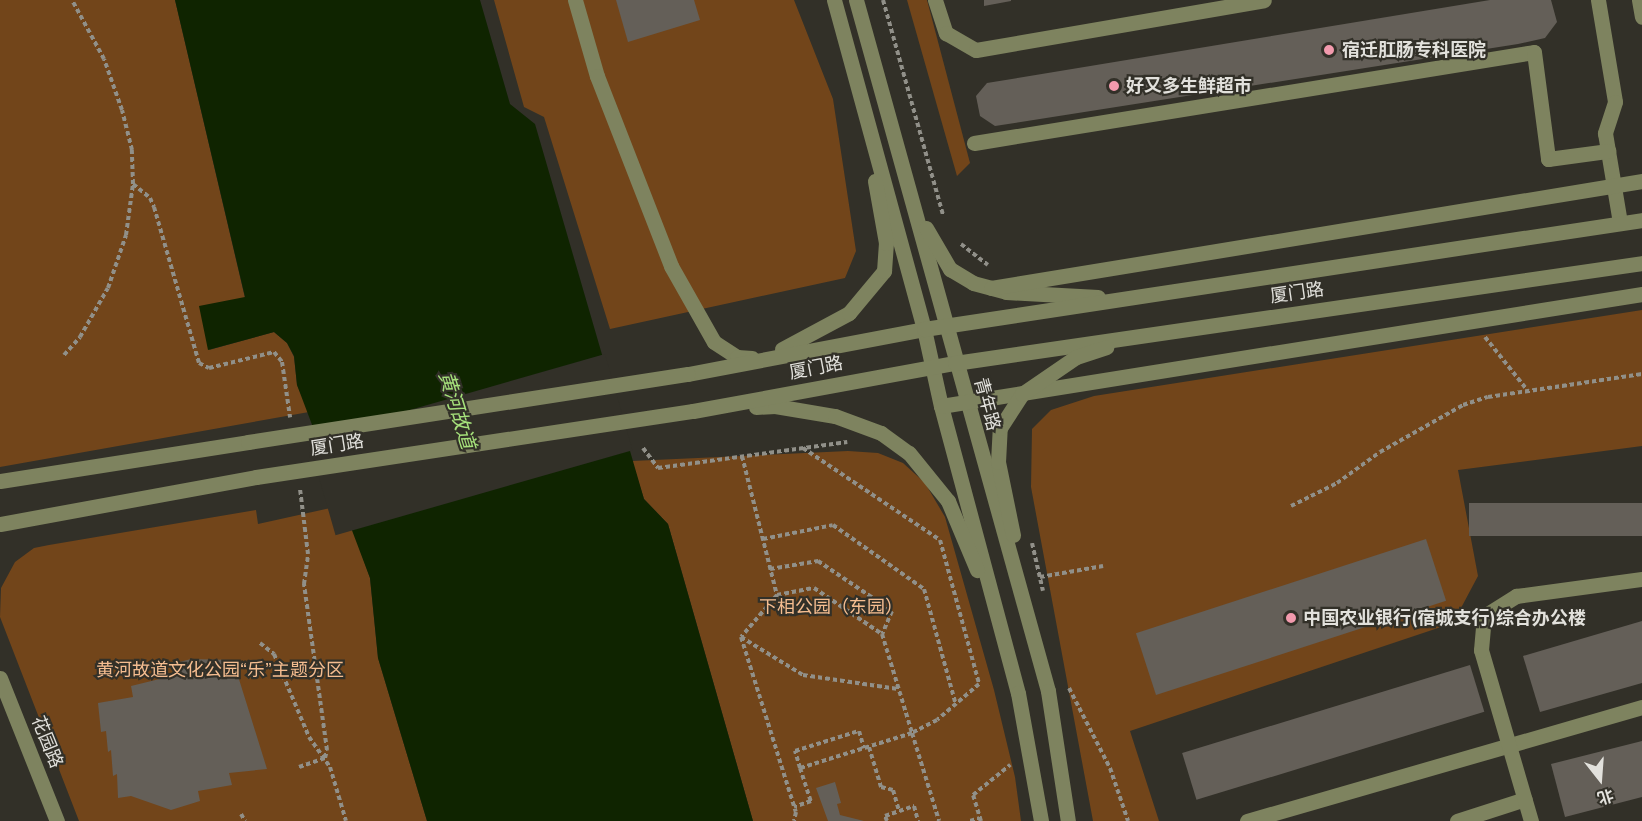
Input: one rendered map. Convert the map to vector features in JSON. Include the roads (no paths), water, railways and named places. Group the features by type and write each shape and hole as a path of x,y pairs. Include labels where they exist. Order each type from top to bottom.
{"street":[{"path":"575,0 597,76 671,266 714,342 737,357 761,359 819,332 849,313 884,271 886,243 861,95"},
{"path":"834,0 924,329 940,406 1001,631 1029,750 1041,821"},
{"name":"青年路","path":"856,0 883,91 965,401 1048,691 1068,821"},
{"path":"936,0 946,33 976,50 1264,0"},
{"path":"1598,0 1615,102 1605,133 1620,223"},
{"path":"1639,0 1642,17"},
{"path":"974,142 1534,52 1548,159 1608,150"},
{"path":"883,91 914,202 931,240 950,269 973,283 991,288 1131,299"},
{"path":"991,288 1642,181"},
{"name":"厦门路","path":"0,481 688,374 924,329 1642,220"},
{"name":"厦门路","path":"0,525 256,477 693,411 955,363 1642,263"},
{"path":"940,406 1642,294"},
{"path":"1033,635 998,462 1000,428 1010,408 1027,391 1076,357 1140,335"},
{"path":"693,411 775,406 835,416 881,433 909,453 948,501 1001,631"},
{"path":"1531,821 1481,650 1484,616 1516,596 1642,579"},
{"name":"花园路","path":"0,678 57,821"},
{"path":"1247,821 1642,707"},
{"path":"1458,821 1525,799"}],"water":[{"name":"黄河故道","path":"175,0 480,0 510,104 535,124 644,499 668,524 753,821 427,821 378,658 370,578 297,385 294,356 287,343 274,332 208,350 199,306 245,297"}],"place":[{"name":"宿迁肛肠专科医院","path":"1329,50"},
{"name":"好又多生鲜超市","path":"1114,86"},
{"name":"中国农业银行(宿城支行)综合办公楼","path":"1291,618"}],"park label":[{"name":"下相公园（东园）","path":"831,607"},
{"name":"黄河故道文化公园“乐”主题分区","path":"220,670"}]}
